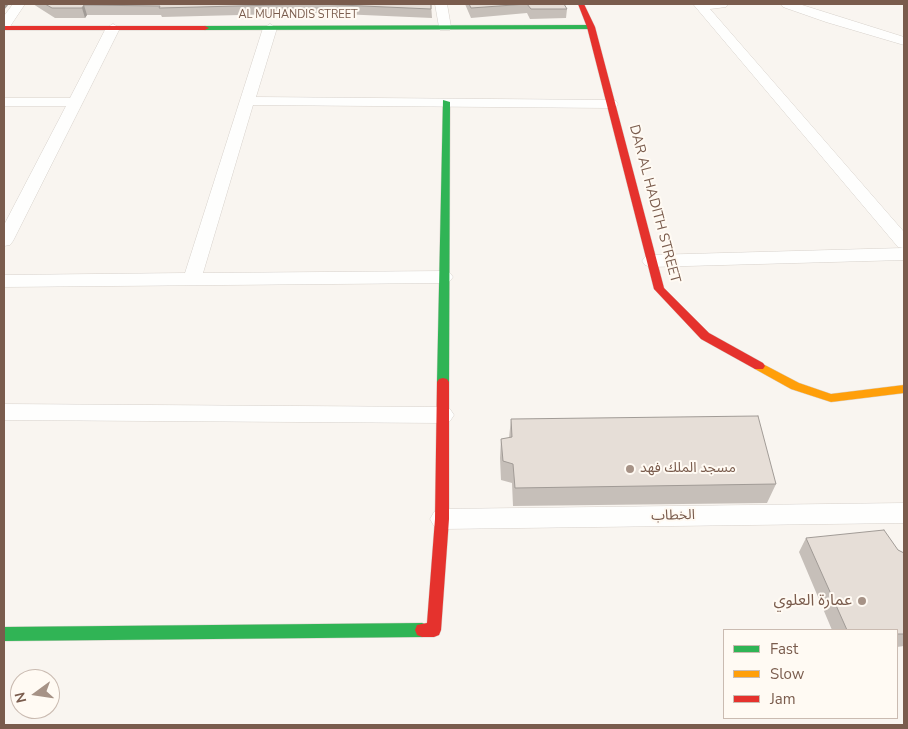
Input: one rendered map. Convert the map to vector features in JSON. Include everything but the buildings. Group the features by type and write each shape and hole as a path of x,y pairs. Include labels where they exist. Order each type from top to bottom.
{"street":[{"path":"4,27 19,4"},
{"path":"441,4 444,27"},
{"name":"DAR AL HADITH STREET","path":"581,4 591,27 658,289 704,336 796,386 831,398 904,389"},
{"path":"700,5 722,4"},
{"path":"787,4 904,41"},
{"path":"700,5 904,243"},
{"name":"AL MUHANDIS STREET","path":"4,27 591,27"},
{"path":"4,241 113,28"},
{"path":"192,280 270,28"},
{"path":"247,100 611,104"},
{"path":"4,102 76,102"},
{"path":"4,634 434,630 442,519 446,102"},
{"path":"4,203 24,203"},
{"path":"652,261 904,254"},
{"path":"4,281 444,277"},
{"path":"4,412 443,415"},
{"name":"الخطاب","path":"442,519 904,512"}],"traffic: fast":[{"path":"205,28 591,27"},
{"path":"443,382 446,102"},
{"path":"4,634 422,630"}],"traffic: slow":[{"path":"759,366 795,386 831,398 904,389"}],"traffic: jam":[{"path":"581,4 591,27 659,289 705,336 759,366"},
{"path":"4,28 205,28"},
{"path":"422,630 434,630 442,519 443,382"}],"place":[{"name":"مسجد الملك فهد","path":"630,469"},
{"name":"عمارة العلوي","path":"862,601"}]}
